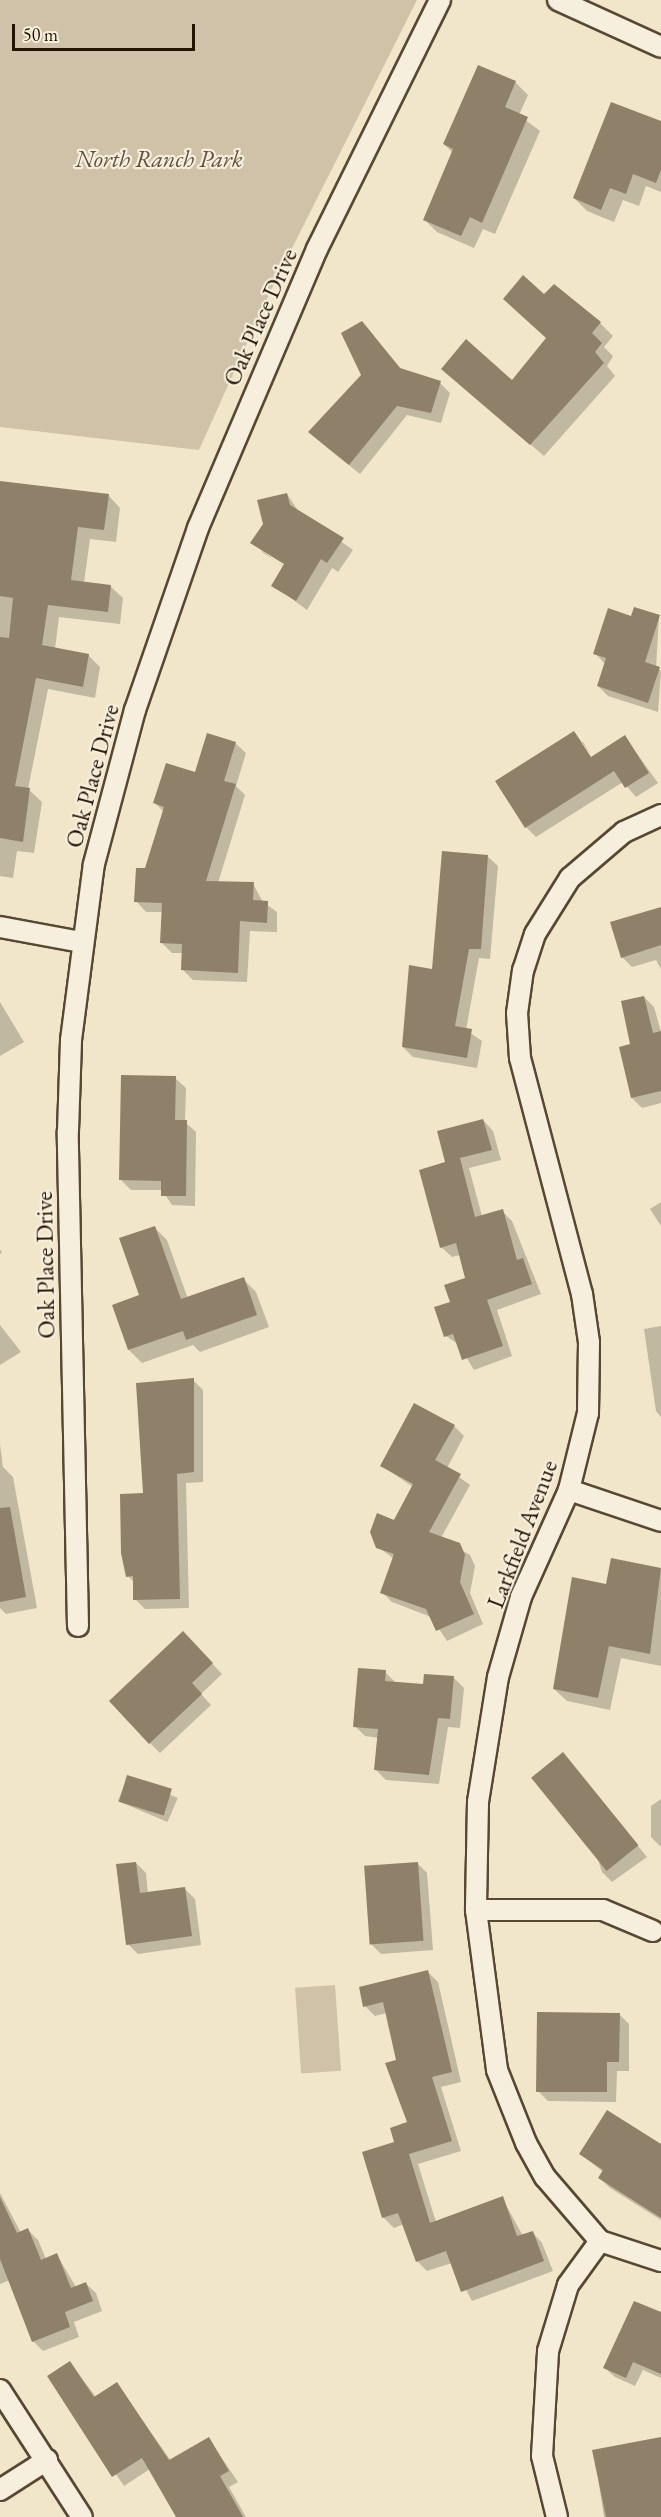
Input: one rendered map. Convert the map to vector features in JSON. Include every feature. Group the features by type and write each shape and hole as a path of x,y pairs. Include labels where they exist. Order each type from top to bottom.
{"street":[{"name":"Oak Place Drive","path":"78,1626 68,1131 81,942 112,788 198,528 317,249 440,0"},
{"path":"558,0 661,47"},
{"name":"Larkfield Avenue","path":"600,2241 545,2177 507,2106 488,2016 476,1910 478,1802 498,1677 521,1597 568,1490 588,1413 589,1342 582,1294 520,1058 517,1013 535,934 564,887 597,851 661,815"},
{"path":"0,927 81,942"},
{"path":"568,1490 661,1521"},
{"path":"476,1910 603,1910 653,1931"},
{"path":"557,2517 542,2456 548,2351 568,2285 600,2241 661,2261"},
{"path":"0,2390 82,2517"},
{"path":"0,2490 47,2460"}],"green space":[{"name":"North Ranch Park","path":"0,0 417,0 271,290 199,450 0,427"},
{"path":"335,1985 341,2071 301,2074 295,1988"}],"building":[{"path":"478,65 516,81 505,107 528,117 482,223 470,217 461,236 423,220 453,149 443,144"},
{"path":"611,102 661,121 661,170 656,183 633,174 626,194 610,188 601,210 573,198"},
{"path":"523,275 544,294 554,284 601,322 592,333 602,343 595,352 604,363 530,445 441,369 466,339 512,380 546,338 503,299"},
{"path":"362,321 400,368 441,381 431,413 397,406 349,465 308,432 361,375 341,333"},
{"path":"0,481 109,494 104,530 78,527 71,580 111,585 108,612 48,605 42,645 89,654 83,687 36,678 15,786 30,788 23,842 0,838 0,637 9,638 13,598 0,596"},
{"path":"287,493 290,505 344,538 327,563 321,559 296,601 271,586 284,564 250,543 263,524 257,500"},
{"path":"634,607 660,615 645,662 660,667 648,703 597,686 606,658 593,654 608,608 631,616"},
{"path":"574,731 591,757 625,735 649,773 625,788 614,771 525,828 495,781"},
{"path":"207,733 236,742 224,781 236,784 206,881 254,882 253,900 268,901 267,923 240,921 238,973 181,970 182,944 160,943 162,903 134,902 136,868 145,868 164,807 153,803 166,763 195,772"},
{"path":"442,851 488,855 481,949 469,949 455,1026 472,1029 467,1058 402,1047 409,965 432,969"},
{"path":"661,907 661,945 621,958 610,922"},
{"path":"644,996 653,1033 661,1031 661,1091 631,1098 619,1047 630,1044 621,1001"},
{"path":"121,1075 176,1076 175,1120 187,1120 186,1196 161,1196 161,1181 119,1180"},
{"path":"483,1119 492,1150 460,1158 475,1217 503,1209 517,1260 523,1258 532,1284 487,1300 503,1346 462,1360 453,1334 444,1337 434,1307 450,1302 444,1285 465,1278 456,1243 440,1248 419,1170 445,1162 437,1131"},
{"path":"155,1226 181,1299 244,1277 257,1315 186,1340 183,1331 128,1350 112,1305 139,1295 119,1238"},
{"path":"194,1378 194,1472 177,1474 180,1599 133,1600 133,1576 126,1577 121,1553 120,1494 143,1493 136,1383"},
{"path":"414,1403 455,1425 435,1460 461,1474 429,1532 460,1543 465,1555 460,1582 474,1614 436,1631 426,1609 380,1593 394,1554 376,1548 370,1532 377,1513 394,1520 413,1484 380,1466"},
{"path":"10,1507 26,1597 0,1602 0,1508"},
{"path":"611,1558 661,1568 650,1654 609,1646 598,1698 553,1689 572,1577 606,1584"},
{"path":"183,1631 213,1663 192,1683 202,1694 149,1744 109,1701"},
{"path":"358,1668 386,1670 385,1681 423,1684 424,1674 454,1676 450,1719 438,1718 429,1775 374,1770 378,1729 353,1727"},
{"path":"563,1752 639,1845 607,1871 531,1778"},
{"path":"127,1775 172,1789 164,1816 119,1802"},
{"path":"136,1862 140,1893 185,1887 192,1936 126,1945 116,1864"},
{"path":"418,1862 424,1941 370,1945 364,1866"},
{"path":"428,1970 452,2072 432,2077 452,2141 409,2154 430,2223 503,2196 517,2236 533,2231 544,2261 461,2292 446,2251 416,2262 398,2213 382,2218 362,2152 394,2142 390,2128 407,2122 385,2063 396,2060 383,2002 363,2007 359,1987"},
{"path":"537,2012 620,2013 619,2062 607,2062 607,2092 536,2092"},
{"path":"607,2110 661,2144 661,2218 598,2178 603,2170 579,2154"},
{"path":"0,2197 17,2233 28,2228 41,2260 57,2253 71,2288 86,2282 93,2301 65,2312 70,2327 32,2342 0,2259"},
{"path":"634,2301 661,2312 661,2374 633,2362 626,2378 603,2368"},
{"path":"70,2361 94,2397 117,2382 169,2460 209,2437 229,2471 220,2476 243,2517 176,2517 142,2458 112,2477 47,2376"},
{"path":"661,2437 661,2517 606,2517 592,2450"}]}
